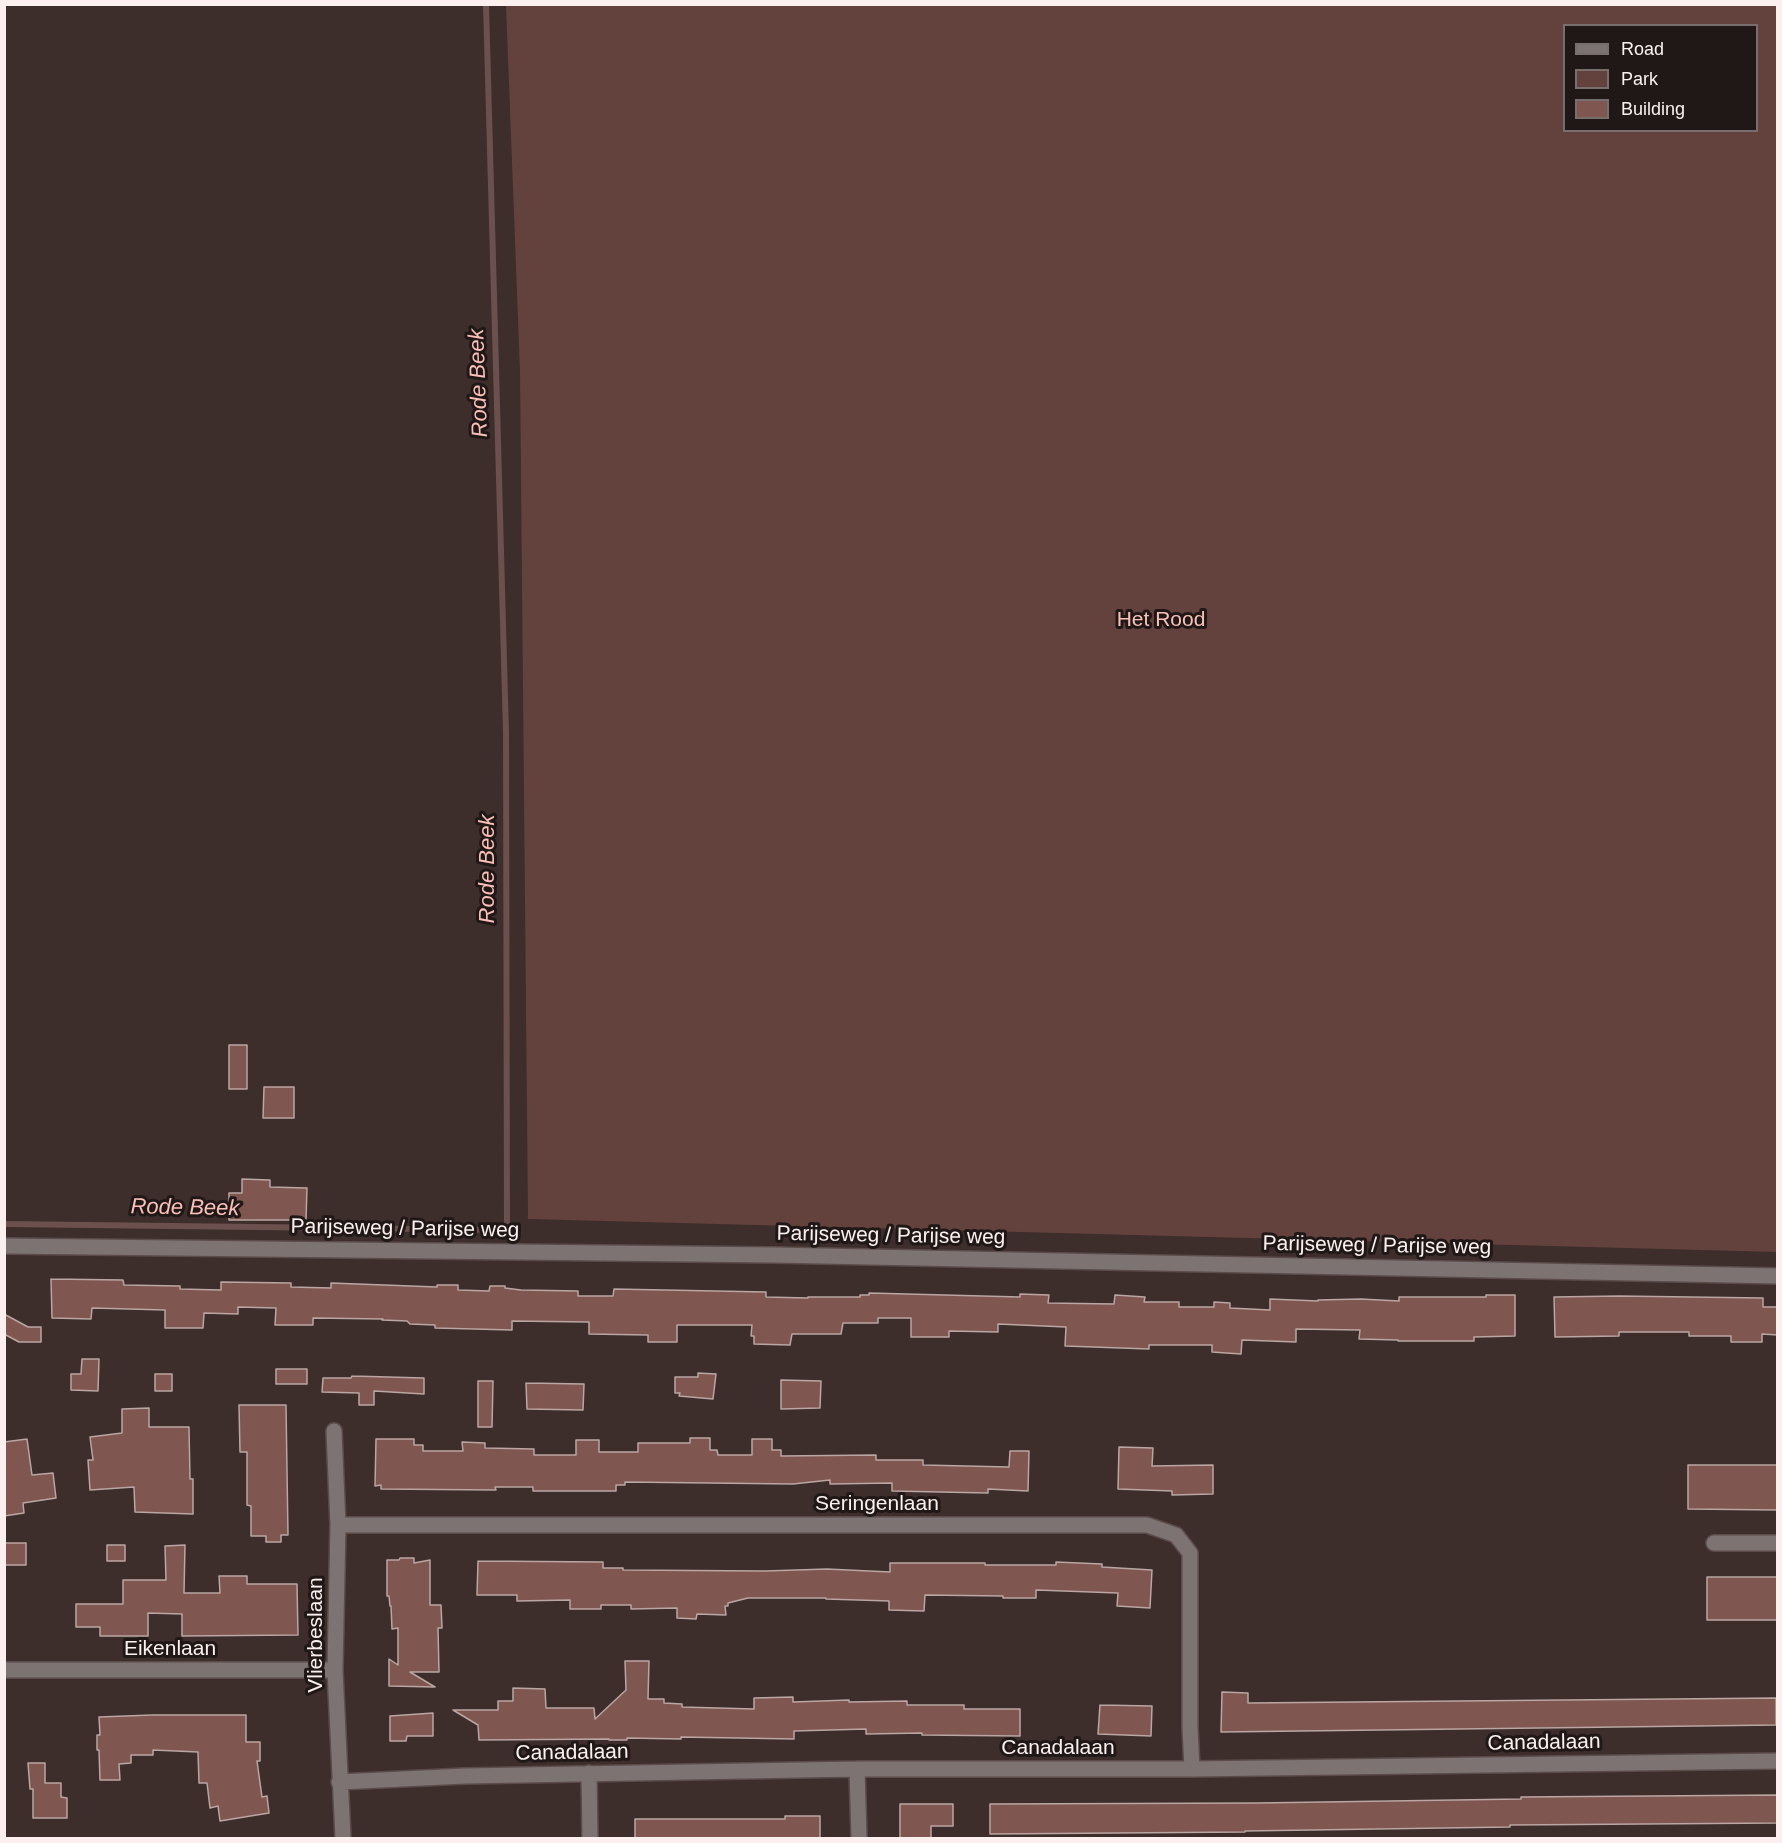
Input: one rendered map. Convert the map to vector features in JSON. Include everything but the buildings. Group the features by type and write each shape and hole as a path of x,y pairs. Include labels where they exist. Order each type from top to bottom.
{"street":[{"name":"Parijseweg / Parijse weg","path":"4,1246 762,1254 1778,1276"},
{"name":"Vlierbeslaan","path":"334,1431 338,1525 335,1670 342,1839"},
{"name":"Seringenlaan","path":"338,1525 1147,1525 1176,1535 1190,1553 1192,1768"},
{"path":"1714,1543 1778,1543"},
{"name":"Eikenlaan","path":"4,1670 335,1670"},
{"name":"Canadalaan","path":"339,1782 465,1776 857,1769 1192,1768 1778,1761"},
{"path":"857,1769 859,1839"},
{"path":"589,1773 590,1839"}],"green space":[{"name":"Het Rood","path":"506,5 1777,5 1777,1252 528,1219 520,372"}],"waterway":[{"name":"Rode Beek","path":"4,1224 507,1230 506,733 486,4"}]}
